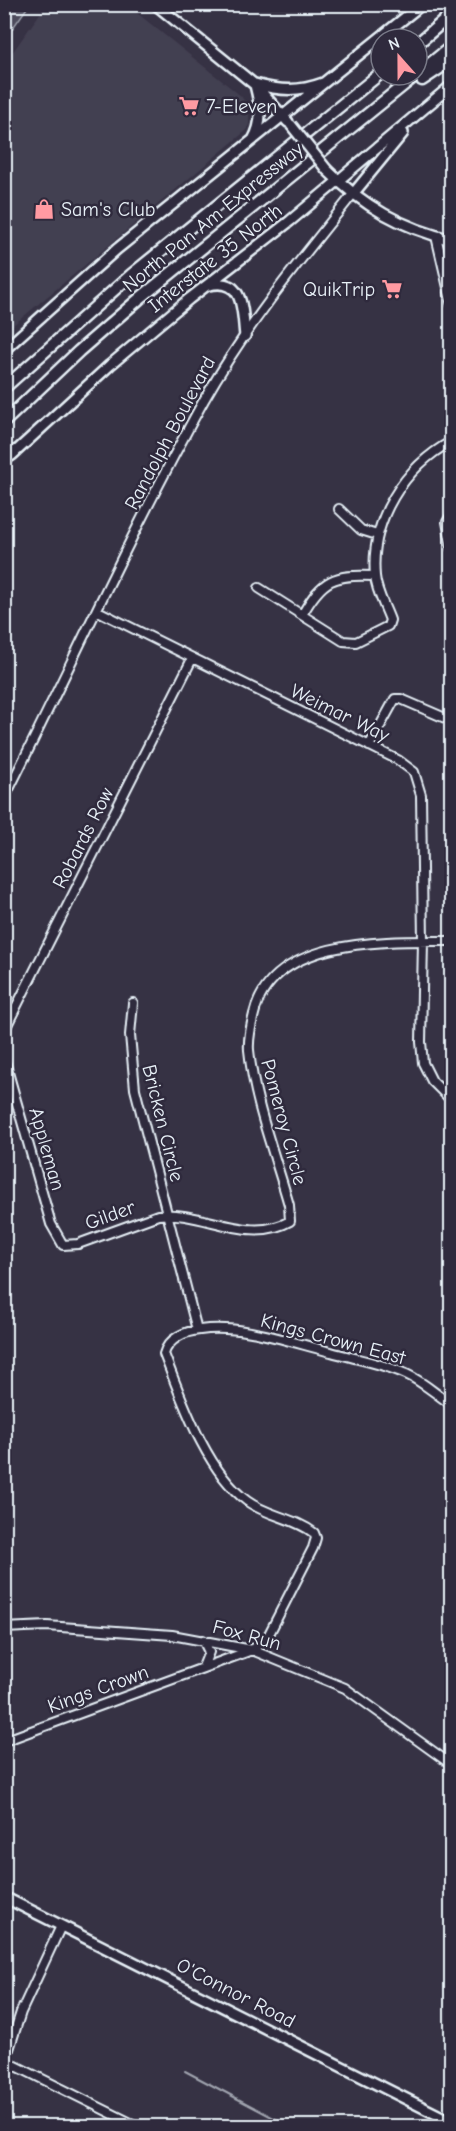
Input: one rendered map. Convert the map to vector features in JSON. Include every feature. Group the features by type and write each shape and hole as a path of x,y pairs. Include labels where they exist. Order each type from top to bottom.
{"highway":[{"path":"429,34 452,14"},
{"name":"North Pan Am Expressway","path":"4,422 125,311 452,46"},
{"path":"364,118 452,60"},
{"name":"North Pan Am Expressway","path":"4,387 131,275 369,83"},
{"path":"4,462 15,451"}],"main road":[{"path":"155,4 254,84 327,170 353,194 400,224 450,240"},
{"path":"4,350 117,249 218,166 250,144 331,80 422,4"},
{"path":"254,84 286,91 306,89 331,80"},
{"path":"250,144 260,128 260,108 254,84"},
{"name":"Interstate 35 North","path":"15,451 110,365 338,181 452,85"},
{"name":"Randolph Boulevard","path":"353,194 417,116"},
{"path":"206,286 219,283 232,287 239,294 245,336"},
{"name":"O'Connor Road","path":"4,1897 452,2122"}],"street":[{"name":"Randolph Boulevard","path":"4,799 165,472 205,399 245,336 353,194"},
{"path":"436,236 452,305"},
{"path":"450,240 452,262"},
{"path":"259,588 344,641 356,642 388,626 390,620 375,576 377,535 397,488 428,456 452,441"},
{"path":"339,509 361,530 377,535"},
{"path":"452,514 447,522 452,549"},
{"path":"302,615 314,594 323,584 344,576 375,576"},
{"name":"Weimar Way","path":"98,611 408,766 418,779 421,795 423,941 421,1042 423,1063 432,1081 452,1101"},
{"name":"Robards Row","path":"4,1031 192,659"},
{"path":"369,746 394,699 401,699 452,721"},
{"name":"Pomeroy Circle","path":"290,1221 289,1205 252,1069 249,1038 256,1004 274,978 292,964 314,953 348,947 452,941"},
{"name":"Bricken Circle","path":"133,1002 130,1035 135,1089 197,1330"},
{"name":"Appleman","path":"4,1058 53,1231 63,1245"},
{"name":"Gilder","path":"63,1245 78,1244 148,1218 169,1214 191,1215 236,1228 262,1230 279,1227 290,1221"},
{"name":"Kings Crown East","path":"197,1330 233,1331 270,1337 381,1365 408,1375 452,1405"},
{"name":"Kings Crown","path":"4,1741 252,1650 267,1638 313,1548 316,1538 308,1529 272,1515 245,1500 218,1470 204,1444 164,1354 166,1345 173,1339 197,1330"},
{"name":"Fox Run","path":"4,1628 46,1626 172,1635 252,1650 345,1688 414,1735 452,1765"},
{"path":"202,1668 210,1652 203,1640"},
{"path":"61,1926 21,2012 5,2063 138,2127"}],"shaded area":[{"path":"4,5 29,5 5,39"},
{"path":"46,5 127,5 241,96 249,108 249,124 247,130 12,326 4,318 5,63"}],"waterway":[{"path":"185,2071 289,2126"}],"place":[{"name":"7-Eleven","path":"189,106"},
{"name":"Sam's Club","path":"44,209"},
{"name":"QuikTrip","path":"392,289"}]}
